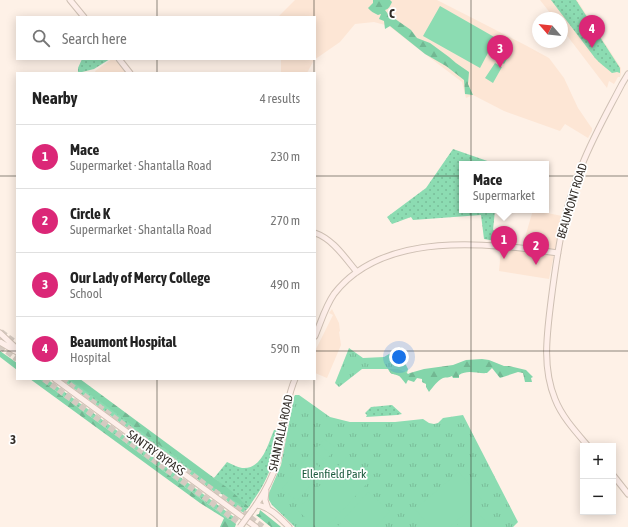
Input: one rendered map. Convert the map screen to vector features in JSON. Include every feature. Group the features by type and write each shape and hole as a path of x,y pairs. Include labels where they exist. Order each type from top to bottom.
{"street":[{"path":"70,0 83,16"},
{"path":"120,60 129,72"},
{"name":"BEAUMONT ROAD","path":"586,443 560,410 551,387 546,356 549,313 563,223 573,189 591,144 628,74"},
{"path":"316,233 329,241 357,272"},
{"path":"316,334 326,308 333,296 357,272 388,256 411,250 463,244 498,246 558,253"},
{"path":"0,334 16,348"},
{"path":"0,342 16,351"},
{"name":"SANTRY BYPASS","path":"56,380 256,527"},
{"name":"SHANTALLA ROAD","path":"240,527 256,505 273,475 288,397 295,380"},
{"path":"616,479 628,494"},
{"path":"266,489 265,500 269,509"},
{"path":"256,505 261,505 269,509 289,527"}],"shaded area":[{"path":"295,0 437,0 549,58 564,78 578,108 592,128 592,131 588,138 565,124 560,131 504,111 473,95 466,98 462,82 389,26 374,22 355,24 340,42 316,59 316,16 279,16"},
{"path":"540,0 577,0 621,68 620,77 618,77 614,84 609,81 607,88 568,37 568,12 549,12"},
{"path":"111,60 115,60 126,72 96,72"},
{"path":"281,60 314,60 308,72 281,72"},
{"path":"532,213 548,213 562,216 549,279 499,271 501,249 521,251"},
{"path":"332,309 339,323 341,345 327,378 316,373 316,349 333,315 329,313"}],"green space":[{"path":"373,0 390,0 392,2 391,5 385,10 388,14 411,30 417,38 430,43 469,72 468,84 473,95 465,94 464,80 446,66 425,54 390,26 385,29 384,21 379,19 381,14 378,15 368,8 373,3"},
{"path":"551,0 576,0 620,68 620,73 612,73 595,58 568,22 568,12 560,12"},
{"path":"440,6 496,38 480,68 423,36"},
{"path":"506,44 513,49 504,64 497,59"},
{"path":"82,60 108,60 94,69 78,72"},
{"path":"495,63 502,67 493,83 485,78"},
{"path":"453,149 487,161 459,161 459,213 495,213 493,230 500,232 499,237 496,241 484,239 481,215 413,220 411,217 392,224 387,217 426,188"},
{"path":"401,347 404,361 408,369 407,373 398,369 362,369 339,387 335,383 349,348 363,358 384,357"},
{"path":"0,351 16,362 16,369 0,357"},
{"path":"482,359 504,366 526,370 533,377 531,378 532,382 525,382 523,373 518,372 500,378 492,368 487,373 466,372 459,375 459,378 453,378 452,376 443,378 437,382 429,392 426,384 422,382 422,379 417,378 414,382 408,380 406,384 400,377 392,374 388,369 393,364 408,374 424,369 453,365 466,360"},
{"path":"31,380 41,380 228,519 233,520 236,524 235,527 220,527 224,518 200,503"},
{"path":"41,380 48,380 238,520 235,523 233,520 228,519"},
{"path":"62,380 71,380 247,509 244,513 228,502 222,495 216,493"},
{"path":"70,380 81,380 229,489 249,507 247,509 211,486 181,461"},
{"name":"Ellenfield Park","path":"295,395 299,395 330,417 350,422 395,422 423,419 434,424 438,423 443,418 463,415 518,522 513,527 295,527 272,505 268,495 281,465"},
{"path":"392,405 402,414 366,417 367,415 365,413 371,407"},
{"path":"274,430 278,430 272,464 267,477 249,507 214,478 227,462 242,468 249,468 255,465 267,449"},
{"path":"324,439 336,448 331,453 320,444"},
{"path":"319,445 331,454 326,460 315,450"},
{"path":"314,452 325,461 321,466 310,457"},
{"path":"348,455 373,477 327,527 316,527 297,510"},
{"path":"307,457 323,470 297,501 282,489"},
{"path":"459,472 482,500 449,527 430,527 415,509"},
{"path":"368,492 390,511 376,527 337,527"},
{"path":"473,509 492,527 455,527"},
{"path":"260,510 281,527 271,527 256,515 259,514"}],"tunnel":[{"path":"1,332 16,343"},
{"path":"0,346 16,358"},
{"path":"45,380 245,527"},
{"path":"63,380 263,527"}],"place":[{"name":"Beaumont Hospital","path":"592,48"},
{"name":"Our Lady of Mercy College","path":"500,68"},
{"name":"Mace","path":"504,259"},
{"name":"Circle K","path":"536,265"}]}
